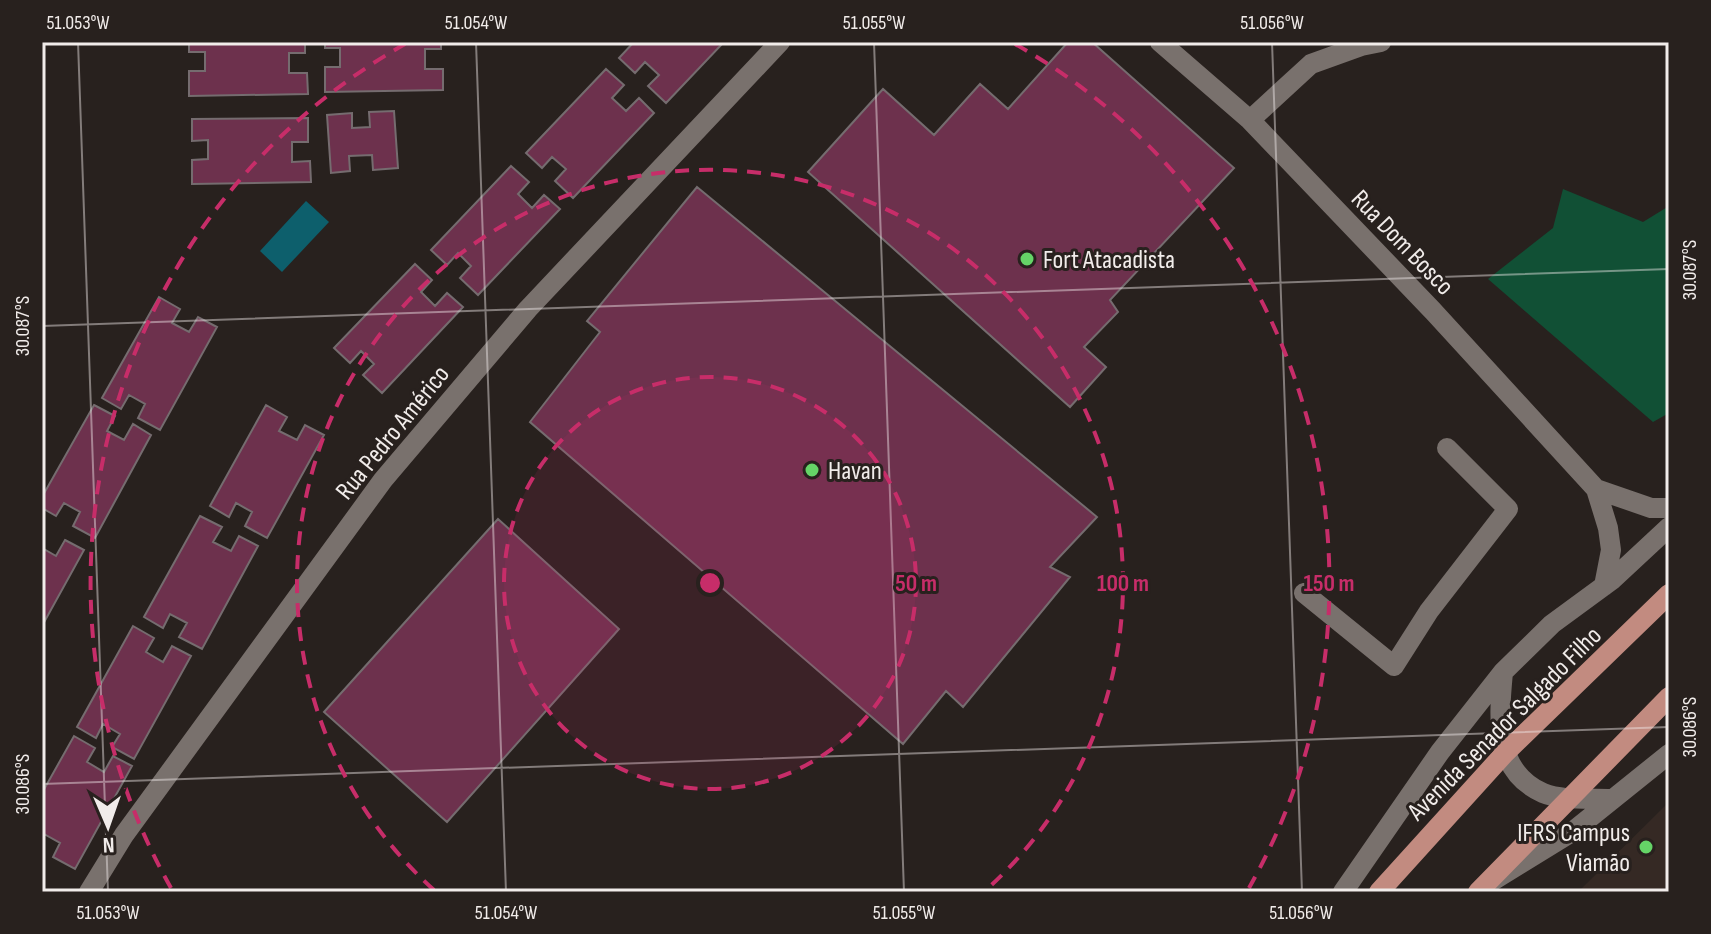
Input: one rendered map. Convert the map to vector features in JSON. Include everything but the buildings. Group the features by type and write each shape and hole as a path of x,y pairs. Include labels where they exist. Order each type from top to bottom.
{"main road":[{"name":"Avenida Senador Salgado Filho","path":"1379,892 1505,753 1669,594"},
{"path":"1481,889 1669,697"}],"street":[{"name":"Rua Pedro Américo","path":"89,892 124,835 383,480 528,309 780,42"},
{"name":"Rua Dom Bosco","path":"1160,42 1250,120 1433,311 1596,489 1611,550 1604,586"},
{"path":"1250,120 1311,64 1381,42"},
{"path":"1304,593 1394,666 1429,611 1508,509 1447,448"},
{"name":"Rua Dom Bosco","path":"1596,489 1651,508 1669,508"},
{"path":"1343,892 1440,752 1503,672 1552,624 1604,586 1669,527"},
{"path":"1503,672 1499,719 1505,753 1512,769 1544,794 1611,799"},
{"path":"1481,889 1549,848 1669,754"}],"shaded area":[{"name":"IFRS Campus Viamão","path":"1669,802 1669,892 1578,892"}],"green space":[{"path":"1563,189 1643,222 1669,206 1669,413 1653,422 1488,279 1553,228"}],"water":[{"path":"306,201 329,222 282,272 260,251"}],"place":[{"name":"Fort Atacadista","path":"1027,259"},
{"name":"Havan","path":"812,470"},
{"name":"IFRS Campus Viamão","path":"1646,847"}]}
